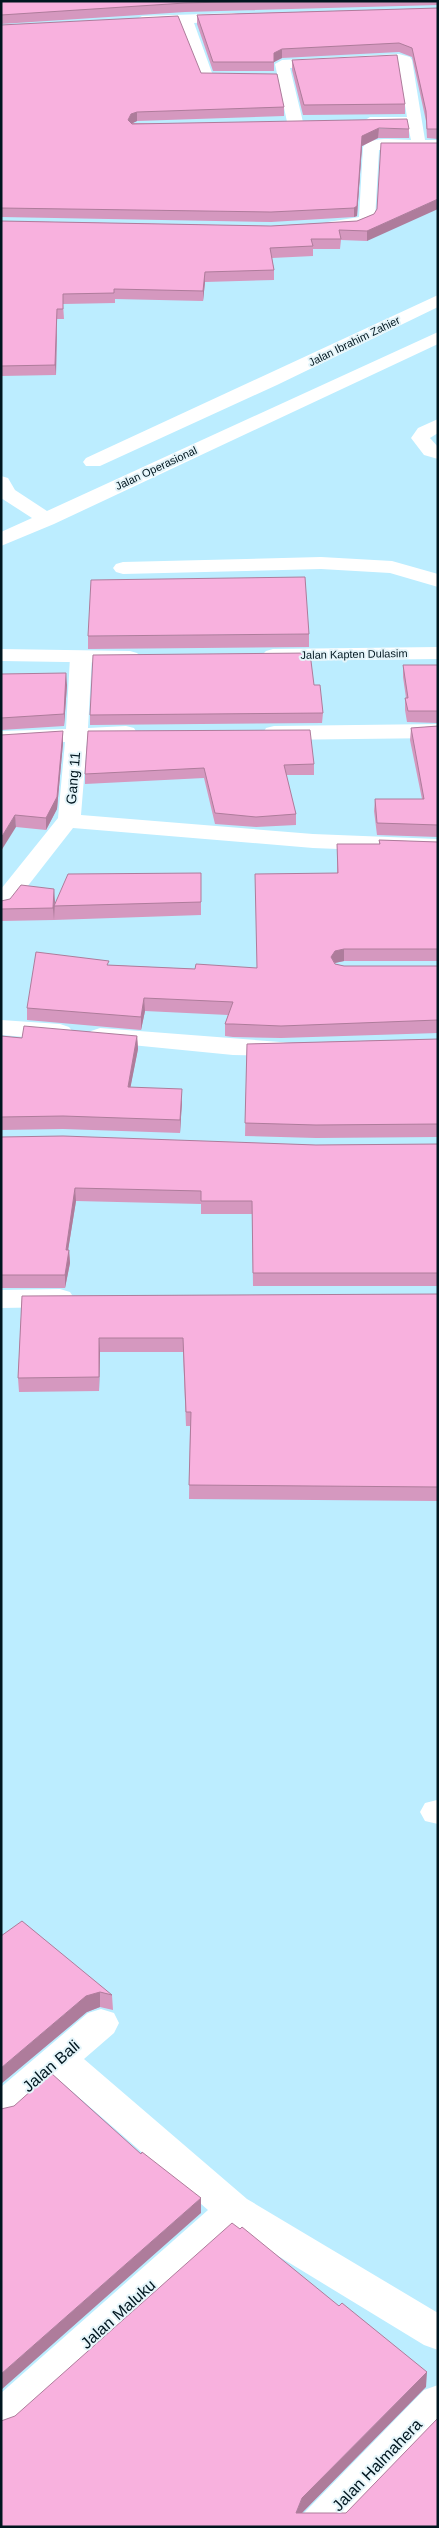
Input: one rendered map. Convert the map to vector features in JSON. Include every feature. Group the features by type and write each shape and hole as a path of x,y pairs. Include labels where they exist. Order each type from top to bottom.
{"street":[{"path":"127,21 240,17 229,1"},
{"path":"185,18 206,77 286,77"},
{"path":"294,122 282,64 399,58 406,60 419,145"},
{"path":"350,122 416,121"},
{"path":"278,124 313,122"},
{"path":"322,226 357,224 367,219 371,147 380,144 438,145"},
{"name":"Jalan Ibrahim Zahier","path":"271,381 438,300"},
{"path":"93,462 271,381 311,396 436,338"},
{"name":"Jalan Operasional","path":"1,540 311,396"},
{"path":"438,425 425,432 420,438 431,451 438,453"},
{"path":"1,482 7,493 47,520"},
{"path":"123,568 321,563 392,567 438,581"},
{"name":"Jalan Kapten Dulasim","path":"250,655 438,653"},
{"path":"1,655 150,656"},
{"name":"Gang 11","path":"1,905 69,819 81,657"},
{"path":"251,733 438,731"},
{"path":"1,738 145,733"},
{"path":"67,821 313,841 438,846"},
{"path":"1,1027 233,1047 310,1047"},
{"path":"1,1298 85,1298"},
{"name":"Jalan Bali","path":"1,2109 101,2023"},
{"path":"60,2060 234,2210 438,2334"},
{"name":"Jalan Maluku","path":"1,2418 234,2210"},
{"name":"Jalan Halmahera","path":"317,2527 438,2402"}],"building":[{"path":"1,1 264,1 185,3 1,15"},
{"path":"438,8 438,129 427,129 426,111 412,48 399,43 282,49 274,53 274,62 213,62 197,15"},
{"path":"178,16 201,73 277,74 284,107 137,112 131,114 128,120 132,124 407,119 409,129 379,128 362,136 357,206 354,208 271,212 1,208 1,25"},
{"path":"397,55 405,104 304,105 292,60"},
{"path":"381,143 438,143 438,199 367,231 339,230 341,239 311,239 313,246 270,248 274,270 205,272 203,291 114,289 114,293 63,294 63,309 57,309 55,365 1,366 1,221 271,226 357,221 374,214 377,209"},
{"path":"305,577 309,634 88,636 91,580"},
{"path":"310,653 314,685 320,685 323,713 90,715 93,655"},
{"path":"403,665 438,665 438,711 408,711 405,698 408,698"},
{"path":"66,673 64,714 1,718 1,674"},
{"path":"438,726 438,825 377,823 375,799 424,799 411,728"},
{"path":"310,730 314,764 284,765 296,814 256,817 215,813 204,768 85,774 88,731"},
{"path":"63,731 57,797 46,818 15,815 1,838 1,735"},
{"path":"379,840 438,842 438,949 344,949 335,951 331,957 335,964 344,966 438,966 438,1020 281,1026 225,1024 233,1002 144,998 141,1017 27,1008 36,952 109,961 107,965 195,969 196,964 257,968 255,874 338,873 337,844 380,844"},
{"path":"201,873 201,902 54,906 68,874"},
{"path":"21,885 54,889 53,908 1,909 1,901 10,899"},
{"path":"24,1026 137,1036 128,1087 182,1089 180,1120 63,1116 1,1117 1,1036 22,1038"},
{"path":"438,1039 438,1124 316,1125 245,1123 247,1044"},
{"path":"63,1136 316,1145 438,1144 438,1273 253,1273 252,1201 201,1201 201,1191 75,1188 66,1250 69,1250 65,1275 1,1275 1,1137"},
{"path":"438,1294 438,1487 189,1485 191,1412 186,1412 183,1338 99,1338 99,1377 18,1378 22,1296"},
{"path":"22,1921 112,1995 100,1992 86,1996 1,2068 1,1936"},
{"path":"51,2073 141,2154 142,2152 201,2198 1,2374 1,2109 14,2106"},
{"path":"232,2223 240,2229 242,2227 339,2306 342,2303 427,2372 302,2498 296,2513 346,2513 438,2418 438,2527 1,2527 1,2421 15,2416"}]}
